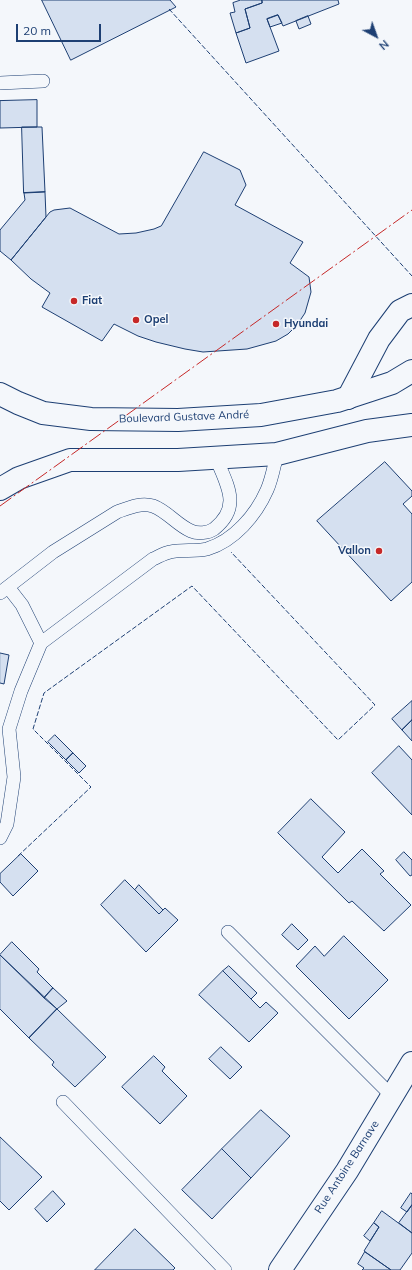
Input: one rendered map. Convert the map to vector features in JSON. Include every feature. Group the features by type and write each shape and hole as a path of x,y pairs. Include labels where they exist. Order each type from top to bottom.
{"main road":[{"path":"348,398 379,339 400,311 412,305"},
{"name":"Boulevard Gustave André","path":"0,394 43,413 99,419 178,420 261,415 337,401 392,383 412,371"},
{"path":"0,489 19,478 70,460 178,460 277,454 367,431 412,425"},
{"name":"Rue Antoine Barnave","path":"280,1270 346,1171 412,1063"}],"lane":[{"path":"0,83 43,81"},
{"path":"0,744 9,729 21,691 42,643 153,560 169,552 207,549 221,543 234,533 246,523 259,504 267,489 277,454"},
{"path":"42,643 22,605 4,590 53,552 117,512 127,508 140,505 151,506 163,511 191,532 202,533 212,530 222,522 229,512 231,500 216,458"},
{"path":"0,838 7,824 14,777 9,729"},
{"path":"228,932 392,1096"},
{"path":"63,1102 225,1270"}],"building":[{"path":"42,0 170,0 176,7 71,60"},
{"path":"241,0 262,0 262,3 245,9 250,28 236,33 230,13 235,12 233,3"},
{"path":"262,0 338,0 339,4 283,26 278,15 267,19 279,51 246,63 236,33 250,28 245,9 262,3"},
{"path":"278,15 282,23 270,27 267,19"},
{"path":"308,16 311,24 299,29 296,21"},
{"path":"37,100 37,127 0,128 0,101"},
{"path":"22,127 42,127 45,192 24,193"},
{"path":"204,152 240,170 246,185 235,205 303,242 290,263 309,277 311,292 305,313 297,325 288,334 276,341 247,349 203,352 156,342 138,336 114,324 102,341 42,307 50,293 31,279 11,260 50,212 70,208 119,234 136,233 154,229 161,226"},
{"path":"45,192 46,217 11,260 0,251 0,230 25,200 24,193"},
{"name":"Vallon","path":"385,462 412,491 412,496 403,504 412,514 412,582 391,601 317,521"},
{"path":"0,653 9,655 4,684 0,683"},
{"path":"412,701 412,720 402,730 392,719"},
{"path":"412,720 412,741 402,730"},
{"path":"55,735 73,753 66,760 48,742"},
{"path":"399,746 412,760 412,815 372,773"},
{"path":"73,753 86,766 79,773 66,760"},
{"path":"311,799 345,832 322,857 338,873 362,849 384,871 380,874 411,905 384,931 352,901 349,903 278,833"},
{"path":"404,852 412,860 412,875 410,876 396,860"},
{"path":"21,854 38,871 13,896 0,882 0,874"},
{"path":"125,880 159,914 165,908 178,920 146,952 101,905"},
{"path":"139,885 163,910 159,914 135,890"},
{"path":"292,924 308,940 298,950 282,935"},
{"path":"344,936 388,980 349,1019 296,966 315,946 324,956"},
{"path":"12,942 39,969 37,972 53,988 44,998 0,955"},
{"path":"0,955 57,1009 29,1038 0,1009"},
{"path":"229,966 257,993 251,999 223,971"},
{"path":"223,971 260,1008 266,1002 278,1013 249,1042 199,995"},
{"path":"53,988 67,1001 57,1009 44,998"},
{"path":"57,1009 106,1057 75,1087 52,1065 54,1062 29,1038"},
{"path":"221,1047 242,1067 230,1079 209,1059"},
{"path":"154,1056 165,1067 162,1071 187,1096 160,1124 122,1087"},
{"path":"261,1110 290,1136 251,1178 222,1149"},
{"path":"0,1137 42,1177 9,1210 0,1201"},
{"path":"222,1149 251,1178 212,1219 182,1190"},
{"path":"53,1191 65,1204 47,1222 35,1209"},
{"path":"411,1193 412,1205 407,1212 401,1208"},
{"path":"412,1205 412,1233 399,1223"},
{"path":"382,1211 412,1233 412,1253 400,1270 391,1270 364,1251 379,1227 374,1223"},
{"path":"374,1223 379,1227 370,1241 364,1236"},
{"path":"135,1229 175,1268 173,1270 95,1270"},
{"path":"365,1252 391,1270 362,1270 364,1268 358,1264"}],"fence":[{"path":"169,9 412,276"},
{"path":"18,856 91,787 33,729 44,693 192,586 338,740 375,705 231,552"}],"power":[{"path":"0,506 412,210"}],"place":[{"name":"Fiat","path":"74,301"},
{"name":"Opel","path":"136,320"},
{"name":"Hyundai","path":"276,324"},
{"name":"Vallon","path":"379,551"}]}
